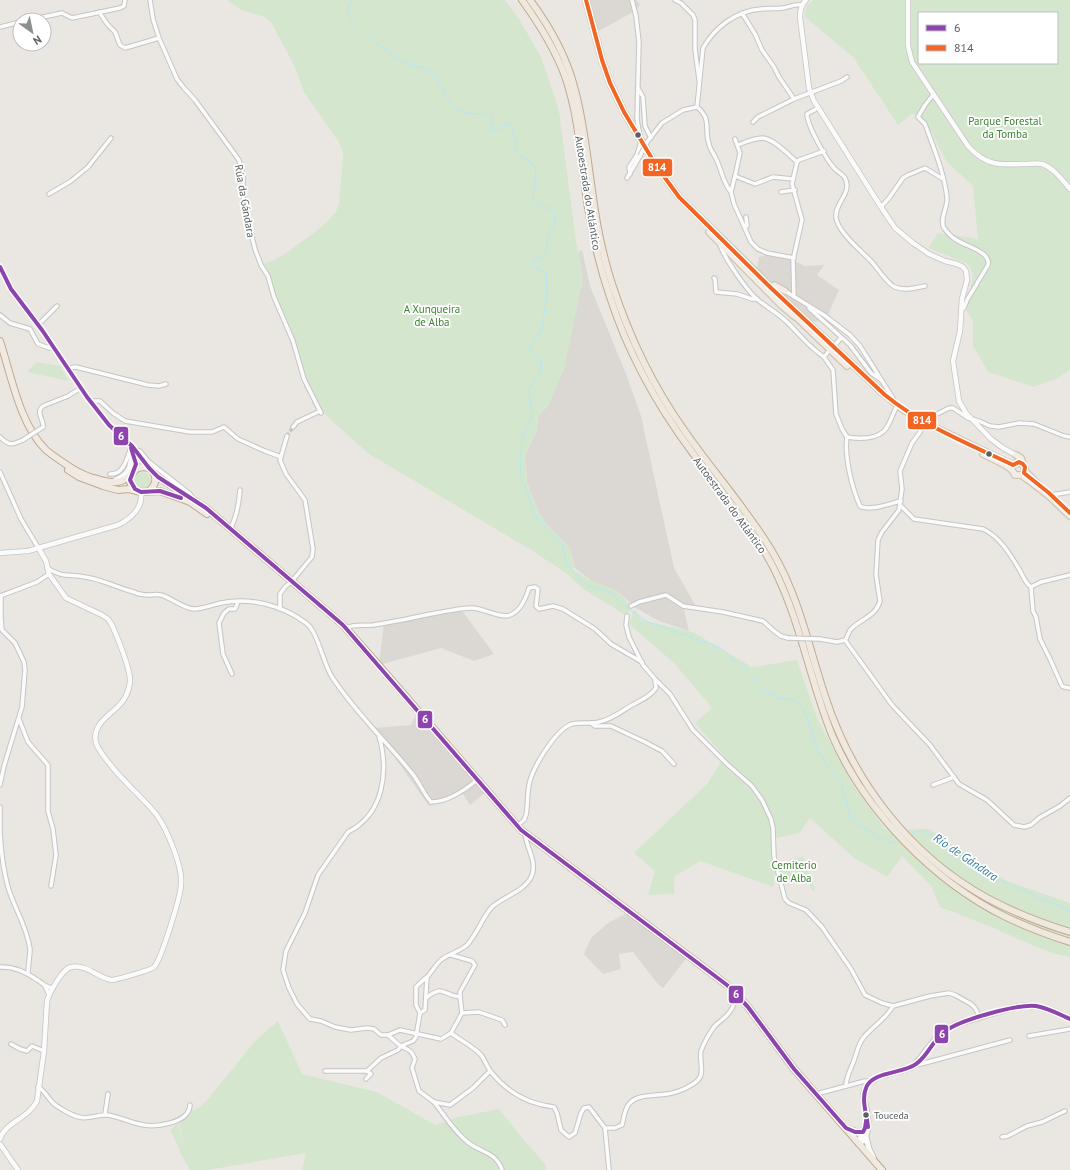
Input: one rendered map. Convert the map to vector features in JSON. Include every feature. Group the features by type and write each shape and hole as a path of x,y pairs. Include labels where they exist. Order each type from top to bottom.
{"highway":[{"name":"Autoestrada do Atlántico","path":"522,0 544,31 566,80 574,106 588,208 595,245 605,282 632,354 659,406 693,455 731,502 768,557 782,587 832,735 849,770 871,803 896,833 939,874 1003,916 1038,932 1070,942"},
{"name":"Autoestrada do Atlántico","path":"530,0 542,16 558,44 575,88 584,128 597,224 602,247 611,281 631,335 643,361 673,415 746,511 775,556 798,608 834,723 855,766 890,817 916,844 956,877 986,897 1020,914 1070,932"},
{"path":"0,342 20,404 31,428 46,449 67,469 79,477 118,490 129,489 139,492 160,491 190,502 224,525"},
{"path":"46,449 70,467 90,477 108,482 116,483 123,481 130,476 134,470 143,467 151,470 158,477 206,508 224,525 292,581 346,628 517,826 694,960 737,995 748,1007 794,1069 818,1094 873,1162 882,1170"},
{"path":"149,491 156,482 156,477 151,470"},
{"path":"130,476 132,486 139,492"},
{"path":"845,1128 859,1143 878,1170"}],"main road":[{"path":"583,0 601,67 610,92 641,144 664,178 679,197 780,296 896,406"},
{"path":"586,0 610,83 652,166 671,194 782,306 797,318"},
{"path":"745,268 767,287 772,287 785,292"},
{"path":"772,287 772,292 797,318 832,353 884,400 928,424 1014,466 1023,464"},
{"path":"780,296 781,293 785,292"},
{"path":"1016,455 1021,458 1025,467 1023,473 1015,475 1014,466 1016,455"},
{"path":"1023,473 1051,495 1070,513"},
{"path":"1023,473 1070,516"},
{"path":"859,1143 863,1141 868,1128 864,1096 870,1082 880,1076 909,1068 916,1064 941,1033 952,1026 1010,1008 1024,1006 1048,1008 1070,1019"},
{"path":"845,1128 865,1133"},
{"path":"865,1133 873,1162"}],"street":[{"path":"52,15 62,13 72,18 124,6 125,0"},
{"name":"Rúa da Gándara","path":"150,0 159,38 180,84 196,100 239,160 243,176 243,193 246,217 255,250 261,265 268,276 274,297 293,341 304,379 321,412 297,422 293,427"},
{"path":"630,174 629,167 641,144 637,119 639,42 636,16 632,0"},
{"path":"675,0 681,3 693,15 695,20 696,66 700,83"},
{"path":"806,0 801,5 800,17 809,88 811,93 818,108 895,228 929,254 945,261 957,264 967,273 968,280 962,299 960,331 953,361 959,401 963,409 973,420 1000,446 1016,455"},
{"path":"908,0 908,46 910,56 916,70 968,146 975,154 993,164 1043,164 1058,176 1070,189"},
{"path":"696,107 703,48 708,40 733,17 742,13 760,9 783,8 795,4 801,5"},
{"path":"99,12 115,32 120,45 125,48 159,38"},
{"path":"742,13 755,34 762,50 794,99"},
{"path":"0,27 12,24"},
{"path":"753,122 758,117 794,99 841,81 847,77"},
{"path":"637,87 643,97 645,126 650,138"},
{"path":"933,96 925,105 918,117 925,124 948,199 943,216 943,226 955,240 982,253 989,261 964,308 961,309"},
{"path":"627,178 650,138 662,123 683,110 696,107"},
{"path":"696,107 705,117 707,122 708,143 718,162 724,181 731,192 734,204 749,239 758,249 770,254 794,258"},
{"path":"818,108 808,112 807,116 813,133 834,168 844,176 847,182 846,195 840,202 836,214 841,230 871,261 892,286 896,288 911,289 925,286"},
{"path":"49,194 71,181 88,167 111,138"},
{"path":"738,145 763,138 778,146 797,162"},
{"path":"731,192 740,158 738,145 735,139"},
{"path":"794,296 794,258 802,220 795,190 792,184 793,179 797,162 799,160 824,151"},
{"path":"881,207 903,178 908,175 925,168 943,179"},
{"path":"735,176 755,184 773,177 793,179"},
{"path":"781,192 795,190"},
{"path":"745,228 747,226 746,217"},
{"path":"718,242 742,282 757,299 788,323 802,340 824,357 833,370 836,414 847,437 846,446 848,462 856,496 860,506 864,508 874,508 901,501"},
{"path":"0,267 12,289 54,347 90,401 109,425 151,470"},
{"path":"714,278 716,292 737,294 752,299 757,299"},
{"path":"785,292 824,315 850,335 860,346 896,406 883,431 870,438 863,439 847,437"},
{"path":"804,303 850,345 871,373 880,379"},
{"path":"38,325 57,306"},
{"path":"0,315 10,323 30,329 38,344 49,348 54,347"},
{"path":"834,345 841,338"},
{"path":"824,357 828,352"},
{"path":"67,366 148,385 159,386 166,384"},
{"path":"0,437 6,443 13,444 23,440 43,427 44,424 39,413 43,406 68,396 79,386"},
{"path":"90,401 100,401 124,421 190,432 212,432 224,427 238,439 281,457"},
{"path":"632,606 639,602 666,595 683,606 723,612 763,621 774,632 788,638 820,639 837,642 845,640 850,630 869,616 879,605 880,601 876,575 878,540 882,532 899,510 902,489 900,471 912,443 929,418 948,408 953,408 973,420 994,427 1019,423 1034,424 1070,437"},
{"path":"280,609 280,594 312,557 313,549 305,500 286,474 280,460 287,436"},
{"path":"131,447 136,461 134,470"},
{"path":"110,474 114,474 123,469 131,447"},
{"path":"108,482 120,478 129,469 132,459 131,447"},
{"path":"131,447 140,451 149,462 190,494 192,498"},
{"path":"0,472 21,519 46,561 49,574 66,598 102,615 108,619 112,625 129,670 130,683 122,703 100,723 96,732 96,743 120,776 158,817 176,857 182,880 179,900 158,960 154,967 112,980 86,968 72,967 64,972 49,995 46,1009 44,1051 37,1101 33,1108 25,1116 6,1128 0,1139"},
{"path":"230,530 240,501 240,490"},
{"path":"0,553 39,549 124,522 129,519 138,508 142,500 139,492"},
{"path":"1051,495 1070,492"},
{"path":"900,506 909,516 914,519 983,529 993,534 1020,569 1026,584 1031,587"},
{"path":"47,568 58,574 86,577 135,593 160,595 190,608 201,608 222,603 256,602 280,609 306,623 312,628 328,671 354,707 413,773 431,802 438,802 465,790 477,780"},
{"path":"0,785 4,766 22,707 25,666 14,643 2,630 1,596 37,582 49,574"},
{"path":"1031,587 1041,582 1070,575"},
{"path":"346,628 384,623 460,608 480,608 502,616 509,616 516,611 524,601 529,588 535,587 538,591 536,604 537,608 553,606 563,609 595,628 611,644 642,662"},
{"path":"1031,587 1031,596 1040,639 1062,686 1070,688"},
{"path":"232,674 223,654 219,623 224,613 229,609 235,609 238,602"},
{"path":"627,616 626,624 629,637 642,662 654,679 670,694 693,730 752,786 762,800 771,819 776,865 787,901 806,910 822,927 851,969 865,995 882,1003 893,1006 930,996 948,993 956,995 971,1004 980,1017"},
{"path":"845,640 892,705 930,745 959,784 987,800 1014,825 1019,827 1031,825 1070,798"},
{"path":"517,826 524,820 526,815 531,777 551,742 566,726 601,722 650,695 656,688 654,679"},
{"path":"19,719 28,742 48,765 48,811 53,829 56,855 51,886"},
{"path":"591,723 595,726 611,726 645,742 662,751 674,764"},
{"path":"379,736 383,749 383,782 381,794 372,811 364,820 348,832 318,875 305,913 286,951 283,970 289,988 297,1004 310,1018 334,1027 351,1030 367,1028 374,1029 381,1035 388,1035 400,1030 440,1039 451,1033 462,1013 460,992 475,965 472,961 451,955"},
{"path":"933,785 954,777"},
{"path":"0,807 2,858 9,888 28,937 30,953 28,974"},
{"path":"325,1071 367,1071 381,1058 398,1050 401,1046 413,1041 418,1034 420,1014 416,1005 416,987 427,977 441,960 465,946 475,936 491,908 525,885 529,880 534,866 525,833"},
{"path":"0,967 17,969 28,974 45,986 53,988"},
{"path":"420,1014 425,1010 427,977"},
{"path":"45,986 49,995"},
{"path":"426,998 437,990 441,990 452,996 460,996"},
{"path":"605,1128 615,1128 622,1124 626,1109 633,1100 646,1096 669,1094 699,1080 702,1073 700,1063 701,1052 705,1042 715,1026 734,1006 737,995"},
{"path":"846,1086 857,1048 863,1037 890,1013 893,1006"},
{"path":"462,1013 479,1012 502,1020 505,1025"},
{"path":"1030,1036 1070,1029"},
{"path":"451,1033 482,1056 490,1071 506,1088 519,1097 541,1106 554,1107 557,1112 560,1130 569,1137 575,1133 584,1108 589,1108 605,1128 610,1170"},
{"path":"388,1035 401,1046 411,1051 415,1059 412,1068 419,1091 434,1102 458,1133 469,1144 494,1157 502,1170"},
{"path":"916,1064 921,1064 1010,1040"},
{"path":"11,1044 27,1051 32,1046 44,1051"},
{"path":"366,1079 371,1074 367,1071"},
{"path":"434,1102 450,1105 473,1088 490,1071"},
{"path":"818,1094 866,1081 870,1082"},
{"path":"38,1087 44,1091 57,1106 80,1118 105,1114 137,1124 153,1125 181,1120 190,1110 190,1105"},
{"path":"105,1114 108,1094"},
{"path":"1002,1137 1008,1136 1027,1126 1042,1122 1065,1111"},
{"path":"0,1144 18,1170"}],"shaded area":[{"path":"586,0 636,0 640,5 635,11 595,33"},
{"path":"582,250 590,286 626,374 641,416 674,568 697,608 683,606 689,631 659,621 636,608 617,591 592,581 575,568 570,548 548,526 539,513 527,482 525,455 537,430 539,395 573,258"},
{"path":"770,254 793,260 805,266 824,265 817,275 839,290 827,317 815,322 803,319 756,272 759,257"},
{"path":"460,608 494,654 474,661 441,648 379,665 384,623"},
{"path":"418,711 487,791 470,805 463,794 429,806 374,728 411,725"},
{"path":"629,912 688,956 663,988 657,983 633,952 619,954 621,969 603,974 584,954 591,938 608,923"}],"green space":[{"name":"A Xunqueira de Alba","path":"227,0 505,0 519,19 541,57 559,111 576,241 583,279 564,369 550,404 538,417 537,430 525,455 527,482 539,513 548,526 570,548 575,568 572,569 592,581 617,591 631,606 627,616 582,588 567,574 533,551 369,454 321,410 306,380 298,355 278,307 269,275 264,264 282,256 327,222 336,212 339,204 343,156 342,148 304,92 294,65 271,22 265,17 241,10"},
{"name":"Parque Forestal da Tomba","path":"813,0 1070,0 1070,370 1056,379 1033,387 988,372 973,345 973,321 966,310 973,275 968,264 928,248 938,233 978,239 973,186 946,161 930,129 921,116 912,114 898,125 853,57 805,17 806,6"},
{"path":"37,362 60,366 69,381 27,372"},
{"path":"139,472 145,472 150,477 148,486 145,488 139,488 134,483 134,477"},
{"path":"634,609 642,620 693,632 752,667 797,660 817,718 853,785 886,830 929,829 1007,881 1070,903 1070,957 1051,953 940,907 932,887 902,856 887,877 854,858 810,818 800,833 776,838 774,887 700,861 674,877 674,894 648,895 655,871 634,853 708,783 724,756 695,723 712,708 674,663 629,624"},
{"name":"Cemiterio de Alba","path":"803,856 815,890 812,891 808,878 786,885 778,865"},
{"path":"278,1021 302,1074 377,1092 435,1125 458,1117 499,1109 546,1165 546,1170 302,1170 306,1153 208,1170 189,1170 188,1165 187,1166 170,1130 178,1123 184,1149 178,1116 200,1107 256,1040"}],"waterway":[{"path":"352,0 348,10 350,17 355,24 380,46 403,61 429,71 438,81 453,107 457,110 476,114 487,112 492,113 494,115 490,127 493,131 505,124 511,124 516,141 515,148 517,153 532,163 536,170 533,201 555,213 555,221 548,238 547,253 534,260 532,264 546,272 547,293 542,329 529,349 541,359 540,373 529,389 532,418 522,437 520,474 537,519 562,543 567,565 580,580 592,587 613,593 621,604 648,622 719,647 752,675 765,691 779,698 794,700 802,707 808,720 817,749 826,764 841,783 851,818 880,838 892,843 896,841"},
{"name":"Río de Gándara","path":"912,833 919,831 927,832 995,878 1070,911"}],"tunnel":[{"path":"287,436 293,427"}],"transit line":[{"name":"814","path":"586,0 602,60 610,83 624,112 657,167 679,197 771,288 885,395 915,416 947,434 1013,465 1019,462 1023,464 1025,467 1024,473 1049,493 1070,513"},
{"name":"6","path":"0,267 11,289 42,330 87,397 109,425 132,446 158,477 206,508 343,625 521,830 727,985 748,1007 794,1069 846,1128 855,1132 863,1132 867,1115"},
{"name":"6","path":"131,448 136,464 130,480 135,489 141,492 160,491 181,498"},
{"name":"6","path":"868,1127 864,1097 869,1082 875,1078 904,1070 916,1064 924,1057 936,1040 951,1027 1002,1010 1027,1006 1045,1008 1070,1019"}],"place":[{"name":"Touceda","path":"866,1115"}]}
